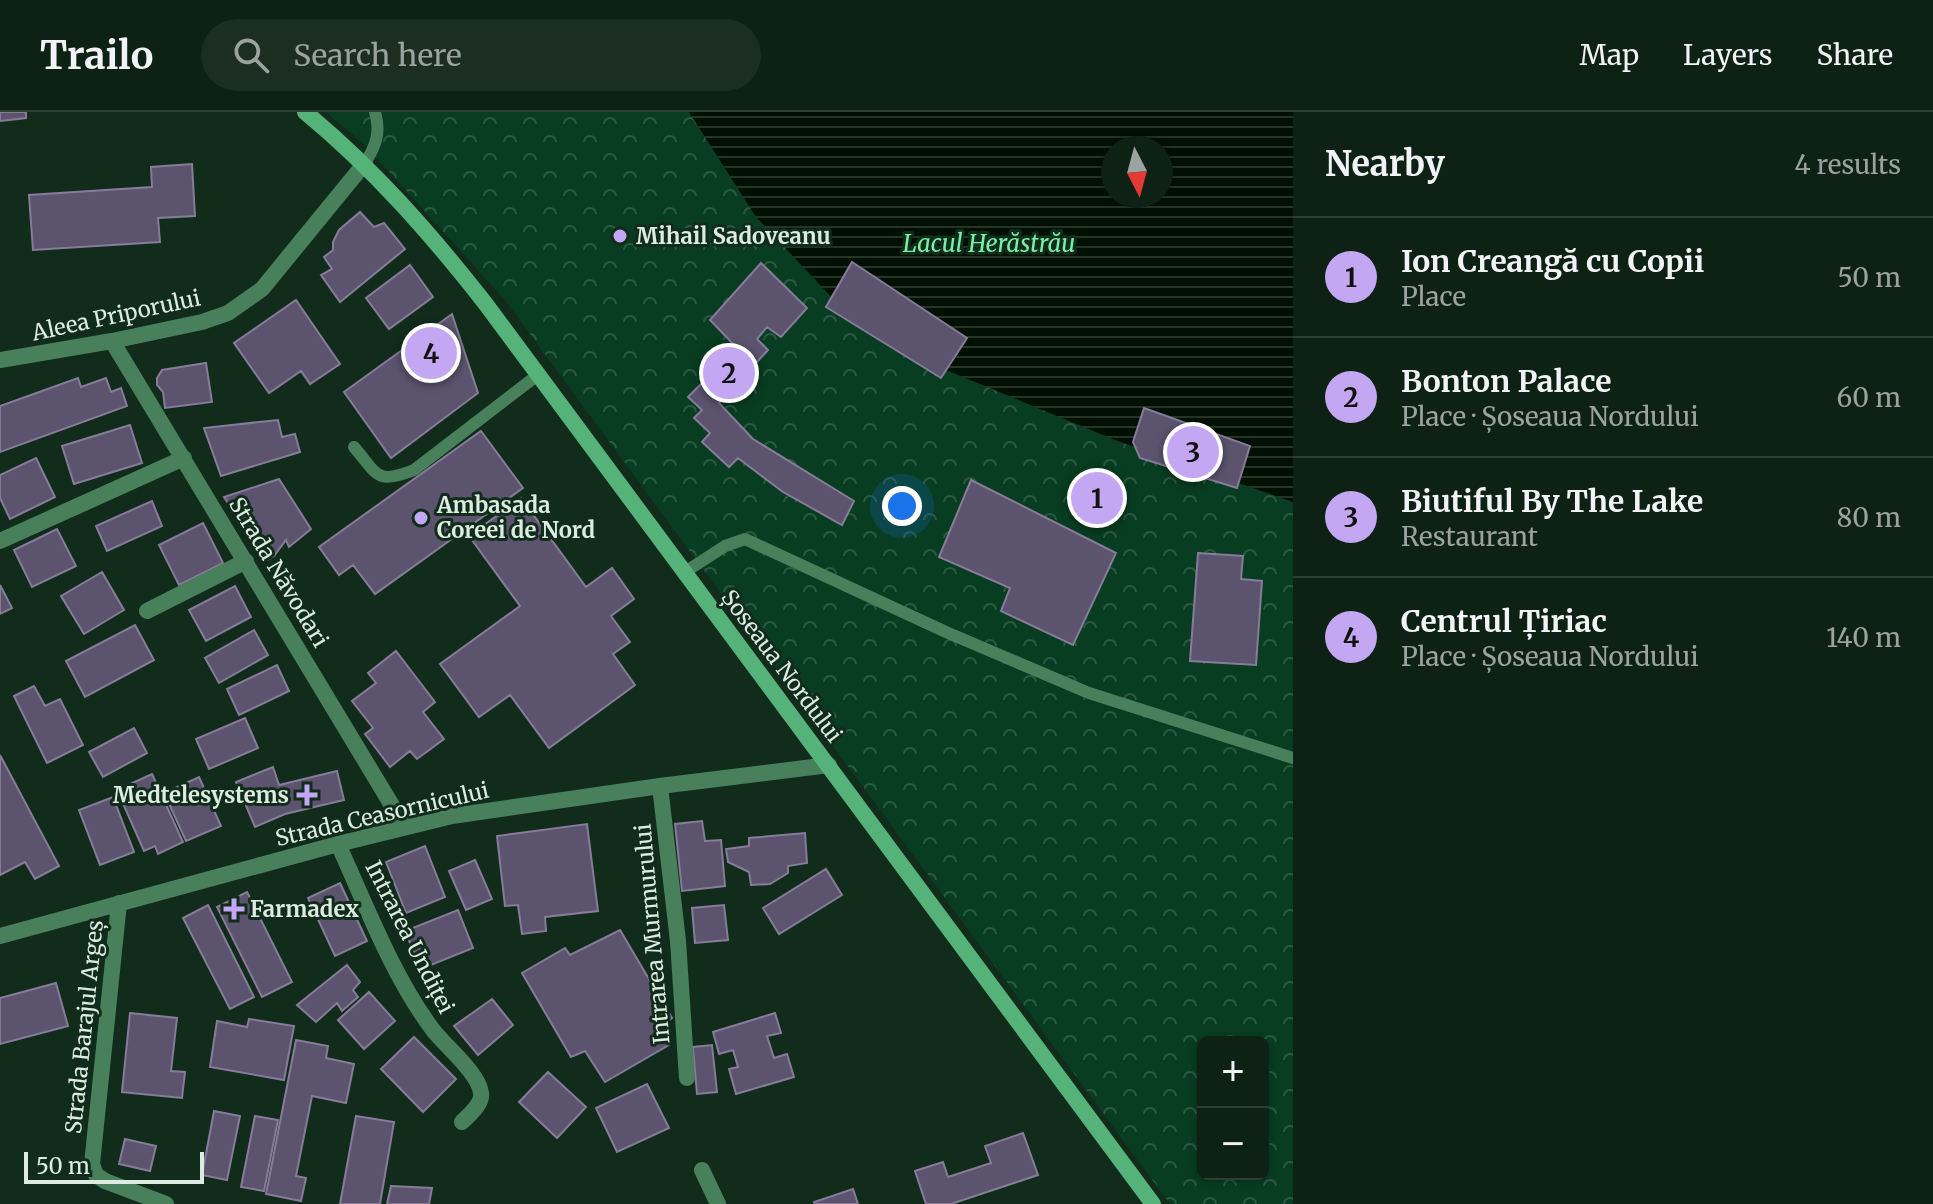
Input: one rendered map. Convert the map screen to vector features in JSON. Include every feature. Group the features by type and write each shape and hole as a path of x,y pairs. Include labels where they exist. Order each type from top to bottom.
{"main road":[{"name":"Șoseaua Nordului","path":"305,112 365,163 453,262 1153,1204"}],"street":[{"name":"Aleea Priporului","path":"0,360 112,341 202,322 228,313 262,289 365,163"},
{"name":"Strada Năvodari","path":"112,341 405,827"},
{"path":"0,541 184,458"},
{"path":"147,611 246,561"},
{"name":"Strada Ceasornicului","path":"0,936 405,827 493,810 829,765"},
{"name":"Intrarea Murmurului","path":"660,786 678,941 687,1078"},
{"name":"Intrarea Undiței","path":"338,844 415,1004 433,1031 477,1081 482,1094 480,1103 462,1122"},
{"name":"Strada Barajul Argeș","path":"119,903 92,1164 96,1175 105,1181 166,1204"},
{"path":"702,1170 718,1204"}],"lane":[{"path":"365,163 375,146 378,133 375,112"},
{"path":"354,447 378,475 391,479 402,475 414,470 539,374"},
{"path":"685,572 725,546 745,539 946,632 1089,693 1293,758"}],"green space":[{"path":"326,112 689,112 756,217 1115,440 1293,502 1293,1204 1170,1204 505,300 363,143"}],"water":[{"name":"Lacul Herăstrău","path":"689,112 1293,112 1293,502 1115,440 946,370 837,303 756,217"}],"building":[{"path":"0,112 26,112 26,118 0,121"},
{"path":"192,164 195,216 158,218 160,242 33,250 29,195 152,187 151,167"},
{"path":"360,212 374,227 384,223 405,249 340,302 321,275 332,269 324,257 333,250 339,230"},
{"path":"852,262 967,338 941,378 826,307"},
{"path":"761,263 807,308 781,337 767,327 757,339 768,350 719,403 753,439 854,501 842,525 783,492 738,458 729,467 702,442 710,433 694,418 702,410 688,397 737,348 710,320"},
{"path":"410,265 433,297 389,329 366,298"},
{"path":"296,300 340,364 310,384 301,371 269,393 234,343"},
{"path":"452,314 478,393 391,458 344,392"},
{"path":"206,363 212,402 165,408 163,392 157,385 162,370"},
{"path":"78,378 81,387 106,378 111,392 121,388 127,406 0,452 0,406"},
{"path":"1144,408 1250,446 1237,488 1140,458 1133,442"},
{"path":"278,420 282,437 295,434 300,452 221,476 204,428"},
{"path":"130,425 142,463 74,484 62,446"},
{"name":"Ambasada Coreei de Nord","path":"481,431 523,488 375,594 353,565 339,575 319,547"},
{"path":"36,458 55,497 10,519 0,498 0,475"},
{"path":"279,479 311,529 289,547 286,540 266,561 224,497"},
{"path":"971,480 1116,553 1073,645 1001,611 1010,588 939,557"},
{"path":"521,498 586,587 612,568 634,599 611,616 630,642 613,654 635,685 549,748 510,695 479,717 440,664 520,606 469,536"},
{"path":"152,501 162,526 107,551 96,526"},
{"path":"203,523 223,563 179,585 159,545"},
{"path":"57,529 76,566 32,587 14,550"},
{"path":"1198,553 1243,556 1241,579 1262,581 1256,665 1190,661"},
{"path":"102,572 124,610 84,634 61,596"},
{"path":"0,585 12,608 0,614"},
{"path":"235,586 251,617 206,641 189,610"},
{"path":"135,625 154,660 85,697 66,661"},
{"path":"254,630 268,655 219,683 205,658"},
{"path":"396,651 435,702 423,712 444,739 417,759 410,751 390,767 365,734 373,728 352,701 376,683 368,673"},
{"path":"277,665 289,691 239,715 227,689"},
{"path":"34,686 45,706 60,699 83,745 47,763 14,696"},
{"path":"245,718 258,748 209,769 196,739"},
{"path":"134,728 147,753 103,777 89,752"},
{"path":"0,755 59,866 35,879 25,862 0,875"},
{"path":"273,767 279,785 337,771 344,800 285,814 255,827 236,782"},
{"path":"152,774 183,842 158,854 155,846 144,851 117,790"},
{"path":"199,777 221,826 186,841 164,793"},
{"path":"113,797 134,852 100,865 79,810"},
{"path":"702,821 705,841 721,840 725,886 682,891 675,824"},
{"path":"587,824 598,911 545,917 546,931 522,934 518,905 505,906 497,836"},
{"path":"805,833 807,863 788,866 788,873 770,884 751,885 749,872 728,862 726,849 749,846 749,838"},
{"path":"425,846 445,897 406,913 386,862"},
{"path":"475,860 492,899 466,910 449,871"},
{"path":"826,869 842,895 779,934 763,908"},
{"path":"340,883 367,941 335,956 308,898"},
{"path":"247,892 292,982 262,997 217,907"},
{"path":"208,905 254,997 230,1009 183,918"},
{"path":"724,905 728,940 695,943 692,908"},
{"path":"458,910 473,948 421,969 405,931"},
{"path":"620,930 672,1018 659,1029 669,1045 605,1082 585,1051 571,1057 522,973 565,948 570,955"},
{"path":"347,965 360,982 353,990 358,997 342,1011 337,1003 316,1022 297,1005"},
{"path":"56,983 68,1026 0,1044 0,998"},
{"path":"369,992 395,1021 364,1049 338,1020"},
{"path":"492,999 513,1025 478,1055 454,1026"},
{"path":"130,1013 177,1018 171,1071 185,1072 182,1098 122,1092"},
{"path":"775,1013 781,1033 767,1036 774,1058 787,1054 794,1077 736,1094 729,1069 738,1067 733,1050 719,1054 713,1032"},
{"path":"249,1019 294,1026 284,1080 210,1067 217,1021 247,1027"},
{"path":"414,1037 456,1079 423,1112 381,1069"},
{"path":"296,1040 328,1046 326,1058 354,1064 346,1103 312,1096 296,1176 306,1178 301,1201 266,1194"},
{"path":"712,1045 717,1092 697,1094 693,1047"},
{"path":"548,1072 586,1107 557,1138 519,1102"},
{"path":"647,1084 669,1128 617,1152 596,1108"},
{"path":"214,1111 240,1116 227,1180 202,1175"},
{"path":"255,1116 278,1120 264,1191 241,1187"},
{"path":"356,1116 394,1122 380,1204 340,1204"},
{"path":"1023,1133 1038,1175 951,1204 926,1204 915,1171 943,1162 948,1177 991,1163 985,1146"},
{"path":"125,1139 156,1146 150,1171 119,1164"},
{"path":"391,1186 432,1188 429,1204 387,1204"},
{"path":"853,1189 858,1204 814,1202"}],"place":[{"name":"Mihail Sadoveanu","path":"620,236"},
{"name":"Centrul Țiriac","path":"431,353"},
{"name":"Bonton Palace","path":"729,373"},
{"name":"Biutiful By The Lake","path":"1193,452"},
{"name":"Ion Creangă cu Copii","path":"1097,498"},
{"name":"Ambasada Coreei de Nord","path":"421,518"},
{"name":"Medtelesystems","path":"307,795"},
{"name":"Farmadex","path":"234,909"}]}
